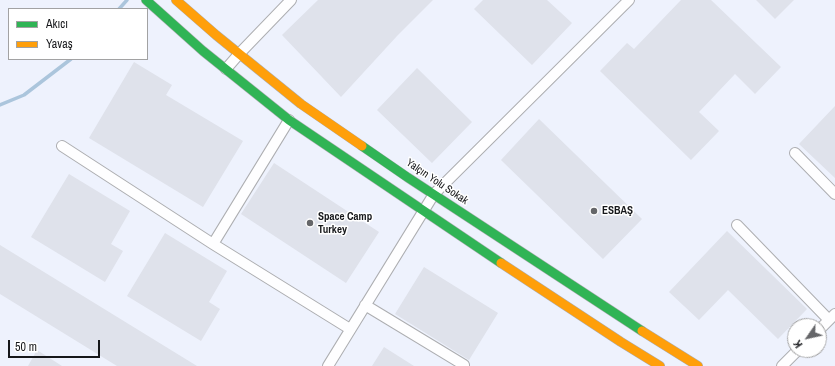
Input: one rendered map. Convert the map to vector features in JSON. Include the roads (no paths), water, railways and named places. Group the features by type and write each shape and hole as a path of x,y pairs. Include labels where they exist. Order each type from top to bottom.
{"street":[{"path":"146,0 203,51 289,120 423,211 621,342 660,366"},
{"name":"Yalçın Yolu Sokak","path":"176,0 216,35 301,104 632,325 698,366"},
{"path":"226,69 291,0"},
{"path":"328,366 434,194 629,0"},
{"path":"213,244 289,120"},
{"path":"62,146 213,244 350,329"},
{"path":"795,153 835,194"},
{"path":"737,225 832,317"},
{"path":"366,305 464,365"},
{"path":"782,366 790,358"}],"waterway":[{"path":"120,8 127,0"},
{"path":"0,105 24,95 70,60"}],"place":[{"name":"ESBAŞ","path":"594,211"},
{"name":"Space Camp Turkey","path":"310,223"}]}
